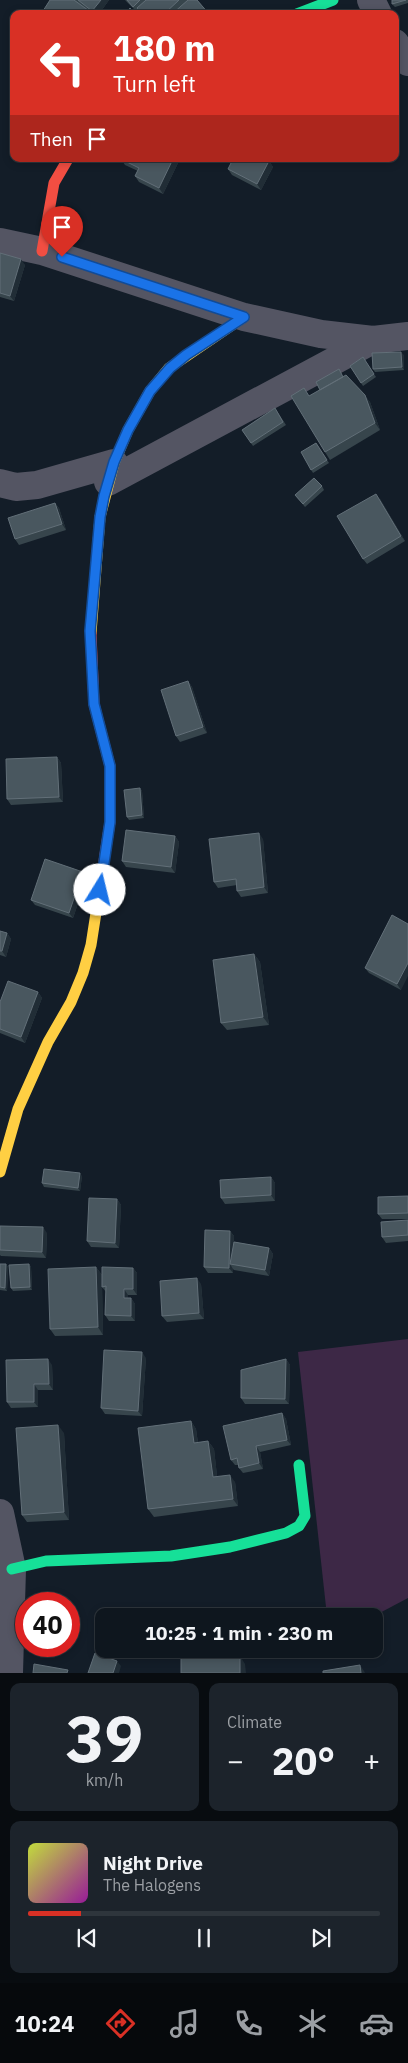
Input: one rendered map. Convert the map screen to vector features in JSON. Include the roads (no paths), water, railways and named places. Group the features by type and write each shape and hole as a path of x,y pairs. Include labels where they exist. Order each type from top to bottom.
{"street":[{"path":"308,10 333,0"},
{"path":"399,49 408,62"},
{"path":"42,250 54,183 66,162"},
{"path":"0,242 42,250 244,317 321,334 373,340 408,336"},
{"path":"0,1172 18,1109 48,1042 71,1002 83,973 91,944 103,872 110,822 110,766 94,704 90,631 100,517 111,472 128,430 146,399 170,368 186,355 244,317"},
{"path":"0,483 16,487 37,485 111,472 373,340"},
{"path":"12,1569 46,1561 171,1556 230,1547 286,1533 299,1526 305,1516 299,1465"},
{"path":"0,1512 12,1569 9,1673"}]}
